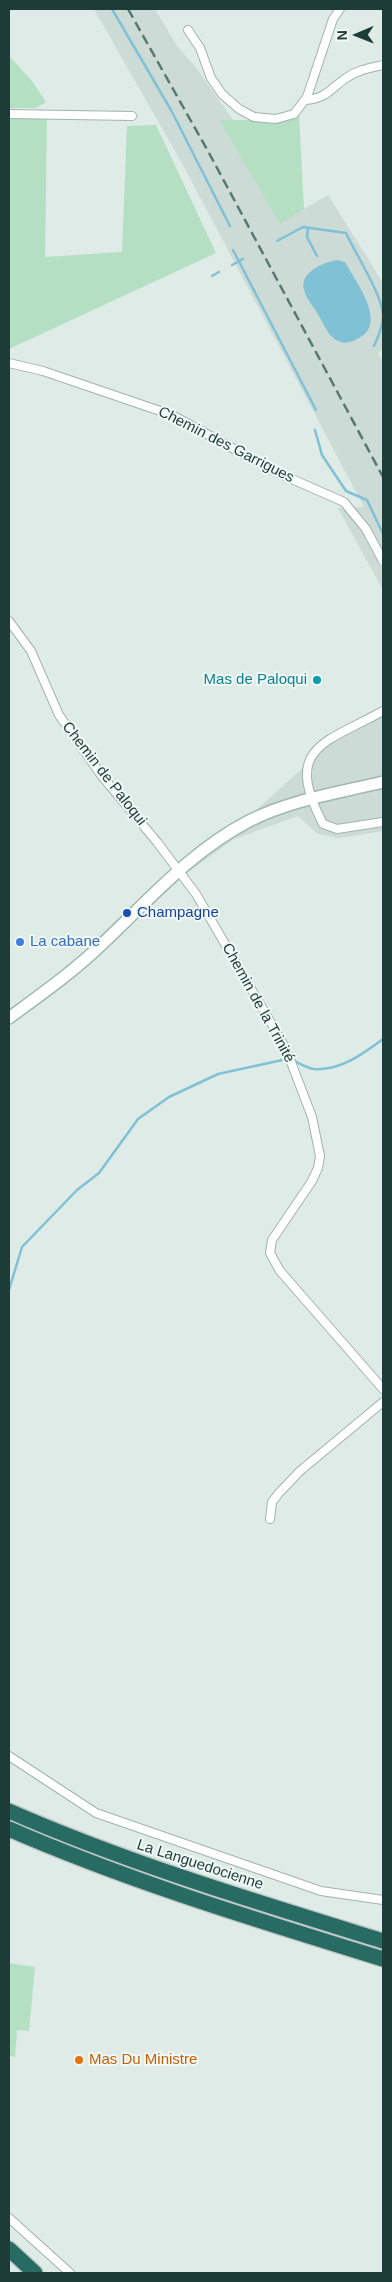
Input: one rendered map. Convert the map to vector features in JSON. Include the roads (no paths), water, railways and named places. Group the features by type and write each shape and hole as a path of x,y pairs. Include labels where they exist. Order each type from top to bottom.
{"highway":[{"name":"La Languedocienne","path":"9,1811 82,1842 190,1881 383,1941"},
{"path":"9,1829 74,1857 166,1891 383,1959"},
{"path":"9,2249 35,2273"}],"street":[{"path":"188,30 200,48 211,78 222,94 239,109 254,116 276,119 294,114 305,100 333,19 340,9"},
{"path":"305,100 318,99 360,70 383,65"},
{"path":"9,114 132,116"},
{"name":"Chemin des Garrigues","path":"9,363 96,388 172,415 254,460 344,502 366,530 383,561"},
{"name":"Chemin de Paloqui","path":"9,621 31,651 59,715 101,774 179,870"},
{"path":"383,711 318,746 307,764 306,774 311,799 323,824 337,830 383,822"},
{"path":"9,1018 101,946 179,870 220,838 249,821 276,809 383,782"},
{"name":"Chemin de la Trinité","path":"179,870 196,894 286,1049 312,1117 319,1142 320,1156 318,1168 272,1240 270,1253 280,1271 383,1389"},
{"path":"270,1519 272,1502 300,1471 383,1402"},
{"path":"9,1756 96,1813 321,1891 383,1900"},
{"path":"9,2218 70,2273"}],"water":[{"path":"337,260 345,262 362,291 367,302 371,323 367,331 359,338 343,343 333,338 325,328 305,293 303,284 305,278 314,269"}],"waterway":[{"path":"112,9 171,110 230,226"},
{"path":"277,241 303,227 346,233 374,286 382,308 382,324 374,346"},
{"path":"308,228 307,237 317,256"},
{"path":"233,250 316,410"},
{"path":"232,265 243,259"},
{"path":"212,276 219,272"},
{"path":"315,430 322,455 346,491 367,500 383,534"},
{"path":"292,1060 314,1069 333,1067 359,1056 383,1039"},
{"path":"9,1290 22,1247 77,1190 99,1173 138,1119 169,1097 218,1074 287,1059"}],"railway":[{"path":"128,9 209,153 383,477"}],"place":[{"name":"Mas de Paloqui","path":"317,680"},
{"name":"Champagne","path":"127,913"},
{"name":"La cabane","path":"20,942"},
{"name":"Mas Du Ministre","path":"79,2060"}]}
